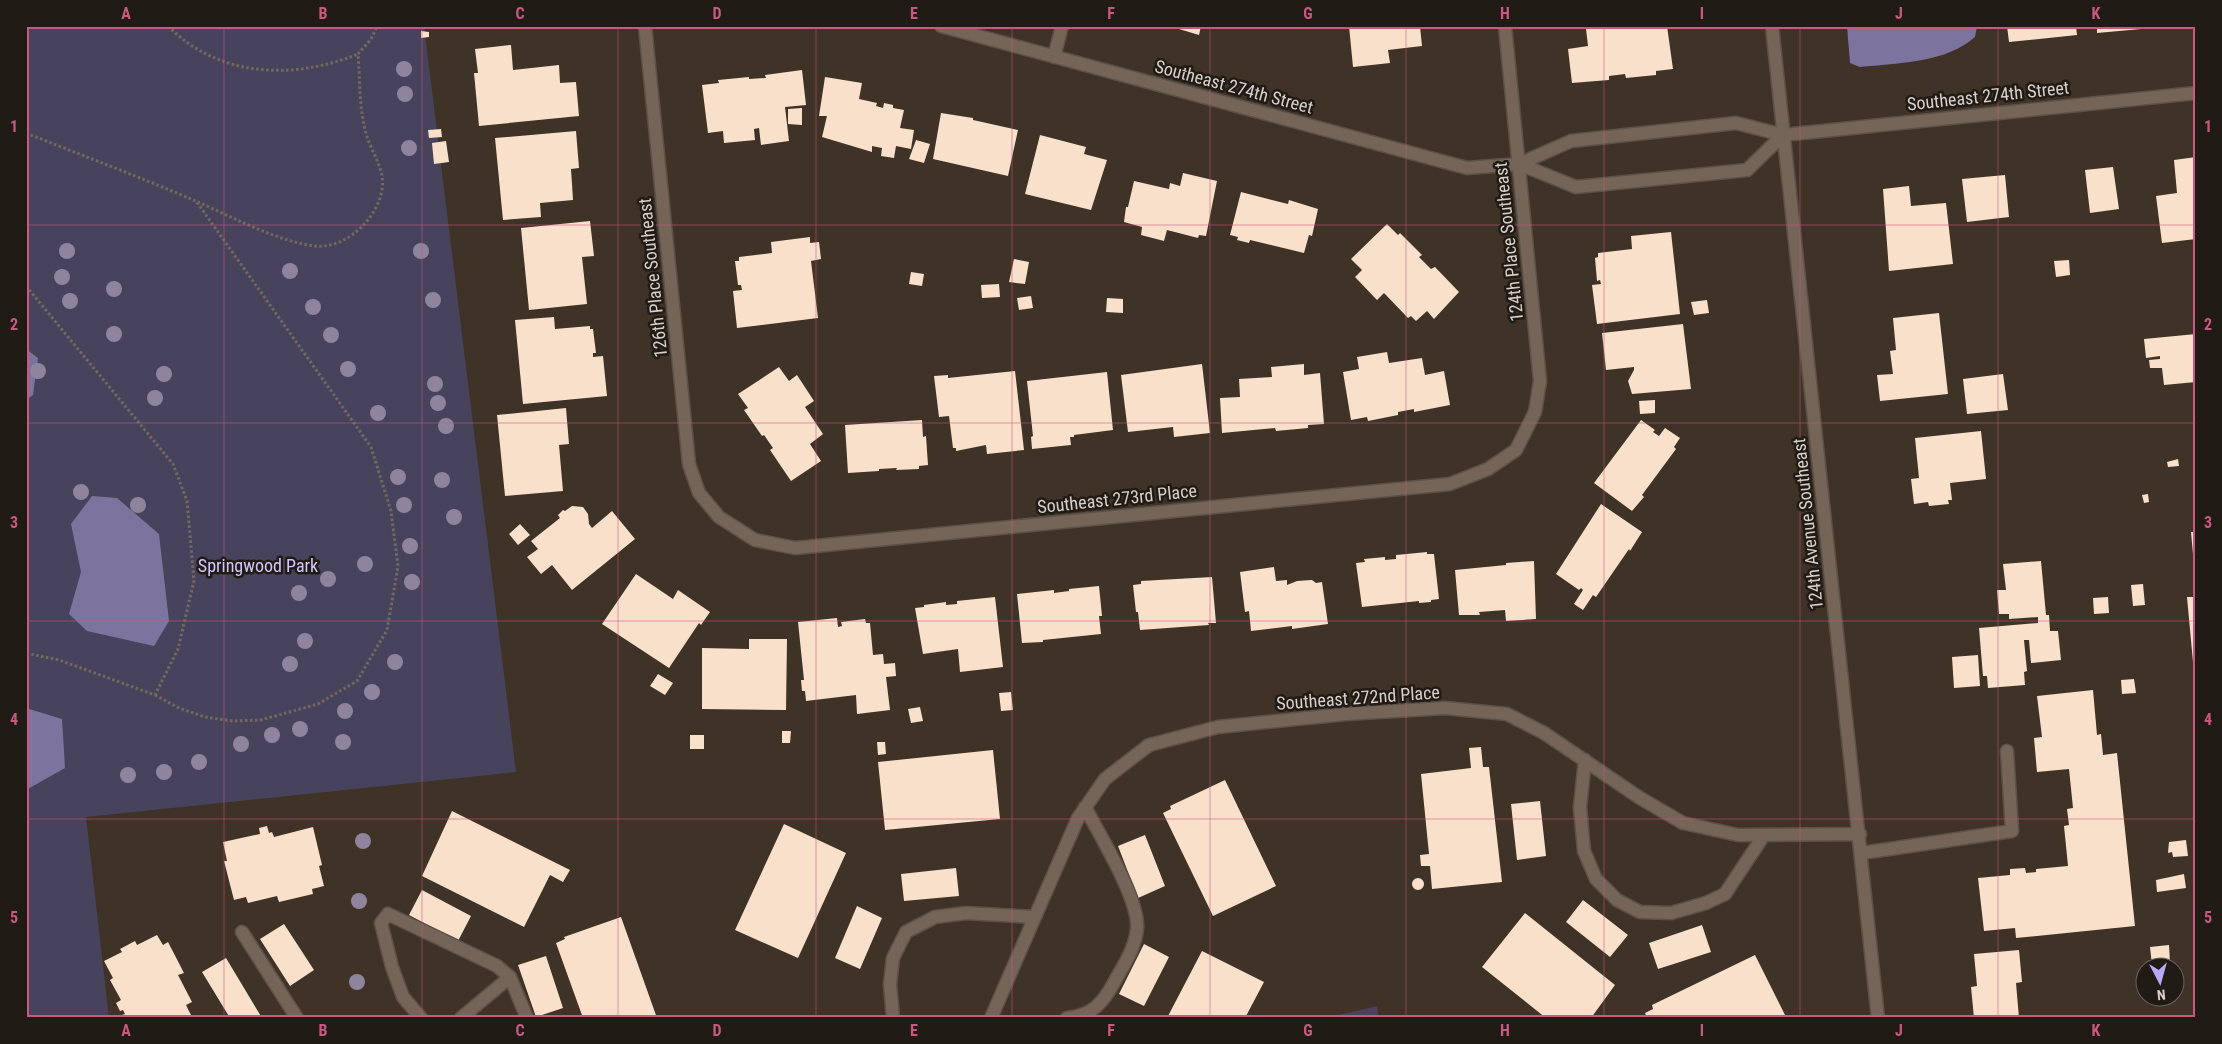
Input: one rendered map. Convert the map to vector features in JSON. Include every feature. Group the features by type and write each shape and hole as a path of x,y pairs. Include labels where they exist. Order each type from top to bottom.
{"street":[{"name":"126th Place Southeast","path":"645,26 689,464 699,493 719,517"},
{"name":"Southeast 274th Street","path":"941,26 974,31 1054,57 1467,168 1519,164 1571,141 1736,123 1783,135 2196,93"},
{"path":"1054,57 1062,26"},
{"name":"124th Place Southeast","path":"1505,26 1540,381 1535,412 1516,450"},
{"name":"124th Avenue Southeast","path":"1772,26 1860,834 1878,1018"},
{"name":"Southeast 274th Street","path":"1519,164 1576,187 1747,170 1783,135"},
{"name":"Southeast 273rd Place","path":"719,517 755,540 796,548 1450,484 1488,469 1516,450"},
{"name":"Southeast 272nd Place","path":"991,1018 1078,818 1105,779 1149,745 1218,727 1346,714 1445,708 1507,714 1544,733 1640,798 1683,823 1738,835 1860,834"},
{"path":"1862,854 2012,831 2006,751"},
{"path":"1585,760 1580,808 1584,851 1596,879 1617,900 1640,912 1671,913 1706,903 1725,894 1764,834"},
{"path":"1067,1018 1082,1016 1105,1000 1133,947 1137,927 1129,891 1085,807"},
{"path":"893,1018 890,984 893,958 906,932 935,917 966,913 1034,918"},
{"path":"421,1018 403,997 392,967 381,923 388,914 497,966 510,977 527,1018"},
{"path":"242,932 297,1018"},
{"path":"461,1018 510,977"}],"path":[{"path":"168,26 196,48 222,60 249,68 277,71 305,70 332,64 358,54 371,39 377,26"},
{"path":"26,133 196,201 273,235 316,246 333,244 349,237 363,226 378,204 383,177 365,129 358,54"},
{"path":"26,653 59,660 155,695 179,708 205,717 233,721 260,720 318,704 356,681 387,630 398,566 391,511 371,447 196,201"},
{"path":"26,286 173,464 187,501 194,581 178,649 155,695"}],"green space":[{"name":"Springwood Park","path":"26,26 424,26 516,772 86,817 109,1018 26,1018"},
{"path":"1377,1006 1379,1018 1326,1018"}],"shaded area":[{"path":"1847,26 1977,26 1975,37 1963,46 1936,57 1905,63 1860,67 1850,63"},
{"path":"26,349 38,358 33,395 26,400"},
{"path":"92,496 117,498 159,534 169,621 154,646 87,631 69,614 81,572 71,524"},
{"path":"26,708 62,719 65,768 26,790"}],"building":[{"path":"1169,26 1201,26 1199,35"},
{"path":"1349,26 1420,26 1422,46 1388,50 1390,63 1353,67"},
{"path":"1612,26 1667,26 1673,69 1656,71 1656,75 1626,78 1625,74 1609,76 1609,80 1572,83 1568,49 1588,46 1586,29"},
{"path":"2007,26 2076,26 2077,35 2009,42"},
{"path":"2097,26 2152,26 2152,28 2097,33"},
{"path":"421,31 429,32 429,37 421,38"},
{"path":"511,45 513,70 559,65 560,83 576,82 579,116 479,126 474,73 478,73 475,49"},
{"path":"802,70 806,105 785,107 789,141 761,145 759,128 754,129 755,140 724,143 723,131 708,133 702,85 719,83 718,80 749,77 749,79 766,78 765,75"},
{"path":"825,77 862,83 859,99 877,103 876,106 883,108 884,103 893,105 893,108 904,110 900,128 914,130 911,149 896,146 894,158 881,156 882,148 872,146 872,152 822,137 827,116 819,116"},
{"path":"802,108 802,125 788,124 788,109"},
{"path":"941,113 973,118 973,120 1018,130 1008,176 933,159"},
{"path":"441,129 442,137 429,138 428,130"},
{"path":"576,131 579,168 571,169 573,200 540,203 541,217 503,220 495,138"},
{"path":"1040,135 1086,147 1084,154 1107,160 1091,210 1025,194"},
{"path":"916,140 930,144 924,163 909,159"},
{"path":"446,141 449,162 434,164 432,143"},
{"path":"2196,157 2196,239 2162,243 2156,196 2177,193 2174,160"},
{"path":"2113,167 2119,209 2090,213 2085,170"},
{"path":"1183,173 1217,181 1206,236 1199,235 1198,238 1167,230 1164,241 1141,235 1142,227 1124,222 1126,207 1128,207 1134,181 1169,189 1170,183 1180,186"},
{"path":"2005,175 2009,217 1967,222 1962,179"},
{"path":"1909,186 1911,206 1946,203 1953,264 1889,271 1883,189"},
{"path":"1241,192 1288,204 1289,200 1318,209 1312,236 1309,235 1304,253 1250,240 1249,243 1237,240 1238,237 1230,235"},
{"path":"590,221 594,256 582,257 587,304 529,310 521,228"},
{"path":"1387,224 1398,235 1400,233 1422,255 1419,257 1431,269 1435,267 1459,292 1434,319 1427,311 1416,321 1411,316 1408,318 1384,293 1377,300 1355,277 1362,270 1351,259"},
{"path":"1671,232 1680,314 1597,324 1592,285 1601,284 1600,280 1597,281 1595,258 1598,257 1598,253 1632,249 1631,236"},
{"path":"810,237 810,243 819,242 821,259 811,261 818,318 737,328 733,291 742,290 741,285 738,285 735,261 739,261 739,257 772,253 771,242"},
{"path":"1014,259 1029,262 1025,284 1009,282"},
{"path":"2069,260 2070,275 2056,277 2054,261"},
{"path":"911,272 924,274 922,286 909,284"},
{"path":"999,284 1000,297 982,298 981,285"},
{"path":"1031,296 1033,308 1019,310 1017,298"},
{"path":"1107,298 1123,299 1123,313 1106,312"},
{"path":"1707,300 1709,313 1694,315 1691,302"},
{"path":"1939,313 1948,394 1880,401 1877,375 1893,374 1890,351 1896,350 1893,318"},
{"path":"554,317 555,329 590,326 590,329 593,329 596,353 593,353 593,357 603,356 607,396 523,404 515,320"},
{"path":"1683,324 1691,389 1632,394 1628,381 1634,367 1606,370 1602,333"},
{"path":"2196,334 2196,382 2164,385 2162,368 2150,368 2149,360 2160,359 2160,356 2146,358 2144,339"},
{"path":"1387,352 1389,363 1422,358 1425,375 1444,371 1450,405 1414,412 1414,409 1398,412 1398,415 1368,421 1367,417 1351,420 1343,372 1359,369 1357,357"},
{"path":"1202,364 1210,433 1174,437 1173,427 1128,432 1121,375"},
{"path":"1304,364 1304,375 1320,373 1324,424 1308,425 1308,428 1276,431 1275,428 1222,433 1220,398 1240,397 1239,379 1272,377 1271,367"},
{"path":"779,367 789,381 797,375 814,401 805,407 823,434 810,444 821,461 791,481 770,450 773,448 744,410 748,408 738,394"},
{"path":"1015,371 1024,450 987,454 986,445 956,451 956,448 953,448 949,416 939,417 934,376 948,375 948,378"},
{"path":"1107,372 1113,430 1074,435 1074,437 1070,437 1071,445 1032,449 1031,437 1033,436 1027,381"},
{"path":"2003,374 2008,410 1967,414 1963,379"},
{"path":"1655,400 1655,413 1640,414 1639,401"},
{"path":"566,408 569,444 559,445 563,491 505,496 497,415"},
{"path":"922,420 923,437 926,436 928,465 919,466 919,469 879,469 879,471 848,473 845,425"},
{"path":"1641,420 1655,430 1653,432 1659,436 1665,428 1680,438 1674,447 1676,449 1642,495 1644,497 1632,511 1594,483"},
{"path":"1981,431 1986,479 1950,483 1952,500 1948,500 1949,504 1929,506 1928,502 1914,504 1911,479 1919,478 1915,438"},
{"path":"2178,459 2179,466 2168,467 2167,462"},
{"path":"2148,494 2149,502 2144,503 2142,495"},
{"path":"1601,504 1642,532 1596,597 1593,595 1583,610 1574,604 1583,590 1581,588 1579,590 1556,574"},
{"path":"572,506 583,507 588,514 589,524 592,528 612,511 635,539 572,590 552,565 541,574 527,557 538,549 531,541 560,518 558,515 563,510 565,511"},
{"path":"520,524 530,535 518,545 509,534"},
{"path":"2191,532 2196,532 2196,565 2194,565"},
{"path":"1427,552 1427,554 1434,554 1439,599 1431,600 1431,602 1419,603 1419,601 1362,607 1356,563 1365,562 1364,559 1385,557 1385,560 1396,559 1396,555"},
{"path":"1534,561 1536,619 1506,621 1505,610 1479,612 1480,615 1459,615 1455,570"},
{"path":"2041,561 2046,615 2049,615 2050,631 2058,631 2061,660 2031,663 2029,640 2024,640 2027,671 2024,672 2025,685 1988,688 1987,676 1983,676 1979,628 2038,623 2038,617 2009,619 2009,614 1999,614 1997,590 2006,590 2003,564"},
{"path":"1274,567 1276,581 1287,580 1287,585 1297,581 1312,580 1316,583 1322,582 1328,624 1292,629 1292,626 1251,631 1249,611 1245,612 1240,572"},
{"path":"636,574 673,599 678,590 710,612 701,625 699,623 669,668 602,624"},
{"path":"1212,577 1216,623 1140,630 1133,585 1141,584 1141,581"},
{"path":"2143,584 2145,605 2133,606 2131,585"},
{"path":"1099,586 1102,616 1099,616 1101,634 1022,643 1017,594 1054,590 1054,593 1069,591 1069,589"},
{"path":"995,597 1003,667 960,672 958,649 923,654 915,608 946,602 946,605 957,604 957,601"},
{"path":"2108,597 2109,613 2094,614 2093,598"},
{"path":"2187,597 2196,597 2196,673 2194,673"},
{"path":"837,618 838,627 842,626 841,622 865,619 866,623 870,623 873,655 883,654 884,664 895,663 896,676 886,677 890,710 857,714 856,695 806,701 805,691 802,691 801,680 804,680 798,622"},
{"path":"749,639 787,639 786,710 702,709 702,648 749,649"},
{"path":"1978,655 1980,686 1954,688 1952,657"},
{"path":"658,674 673,683 665,695 650,686"},
{"path":"2134,679 2136,693 2122,694 2121,680"},
{"path":"2093,690 2097,735 2101,734 2103,755 2117,753 2135,926 2016,938 2015,928 1984,931 1978,878 2010,875 2010,869 2025,868 2026,873 2036,872 2036,869 2068,866 2064,826 2069,825 2067,809 2073,808 2069,769 2037,772 2034,738 2042,737 2037,696"},
{"path":"1011,692 1013,710 1001,711 999,693"},
{"path":"920,707 923,721 911,723 908,709"},
{"path":"782,731 791,731 790,743 782,743"},
{"path":"690,735 704,735 704,749 690,749"},
{"path":"877,742 885,742 886,754 878,755"},
{"path":"1481,747 1483,767 1489,767 1502,882 1432,889 1430,866 1421,866 1420,855 1429,854 1421,774 1471,768 1469,748"},
{"path":"993,750 1000,819 885,830 878,762"},
{"path":"1225,780 1276,886 1213,916 1163,813 1171,809 1170,806"},
{"path":"1540,801 1546,856 1517,860 1511,804"},
{"path":"452,811 570,870 563,882 550,875 524,927 422,876"},
{"path":"784,824 846,853 798,958 735,930"},
{"path":"267,826 269,833 272,832 274,837 313,827 322,865 319,866 324,886 312,889 313,894 279,902 277,896 248,903 246,897 234,900 224,861 227,861 223,842 260,834 259,828"},
{"path":"1145,835 1165,886 1138,898 1118,846"},
{"path":"2186,840 2188,856 2173,857 2172,852 2168,853 2169,842"},
{"path":"956,868 959,896 904,901 901,874"},
{"path":"2184,874 2186,888 2157,892 2156,880"},
{"path":"1416,878 1420,878 1424,884 1420,890 1416,890 1412,886 1412,882"},
{"path":"422,890 471,916 458,941 409,915"},
{"path":"1583,900 1628,935 1610,957 1566,922"},
{"path":"857,906 882,918 860,969 835,958"},
{"path":"1525,913 1615,985 1591,1018 1546,1018 1482,967"},
{"path":"621,917 657,1018 583,1018 556,943 565,939 564,937"},
{"path":"284,924 314,970 290,986 260,939"},
{"path":"1702,925 1711,952 1658,969 1649,943"},
{"path":"157,935 163,945 168,942 184,973 178,975 192,1002 186,1005 192,1017 124,1018 122,1015 125,1014 123,1010 120,1011 116,1003 121,1000 110,980 113,978 104,961 122,952 120,949 135,941 137,945"},
{"path":"1144,944 1169,957 1144,1006 1119,994"},
{"path":"2169,945 2170,956 2151,956 2150,947"},
{"path":"2019,950 2022,982 2016,983 2019,1018 1974,1018 1971,987 1977,986 1974,954"},
{"path":"1202,951 1264,982 1245,1018 1167,1018"},
{"path":"1755,955 1786,1017 1647,1018 1645,1013 1653,1009 1652,1005"},
{"path":"546,956 563,1008 536,1017 518,965"},
{"path":"226,958 262,1018 230,1018 202,972"}]}
